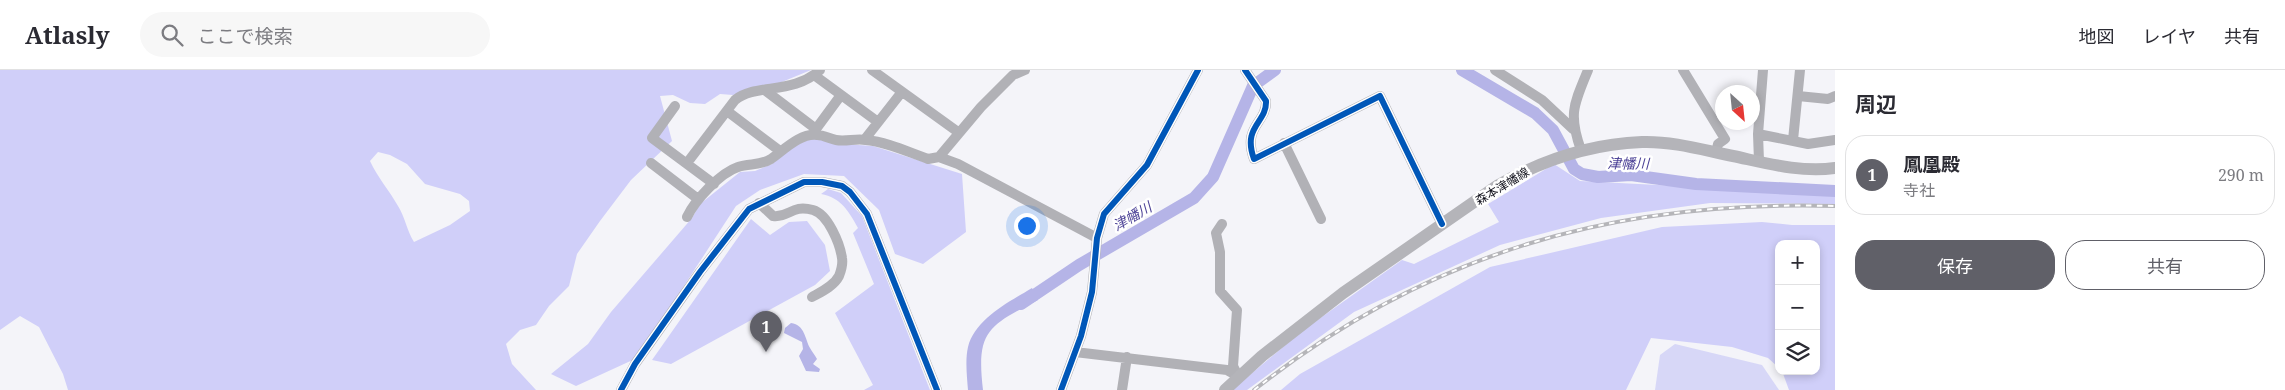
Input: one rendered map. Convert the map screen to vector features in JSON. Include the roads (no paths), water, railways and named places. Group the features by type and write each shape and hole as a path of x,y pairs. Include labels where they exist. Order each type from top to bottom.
{"main road":[{"name":"森本津幡線","path":"1225,390 1238,376 1343,293 1498,186 1552,158 1582,150 1643,142 1676,144 1785,167 1835,168"}],"street":[{"path":"872,70 901,93 958,132"},
{"path":"766,91 816,132 850,142 865,139 928,159 939,156 958,132 1014,75 1025,70"},
{"path":"1061,390 1075,352 1092,292 1097,238 1104,214 1147,165 1198,70"},
{"path":"1245,70 1265,97 1266,105 1250,138 1250,149 1254,158 1380,96 1442,224"},
{"path":"1496,70 1542,100 1573,129"},
{"path":"1582,150 1573,129 1573,108 1588,70"},
{"path":"1683,70 1725,139 1718,144 1716,152"},
{"path":"1759,161 1758,134 1763,70"},
{"path":"1794,140 1800,70"},
{"path":"687,164 727,111 742,95 789,86 817,72 841,95 878,122"},
{"path":"865,139 901,93"},
{"path":"687,217 698,198 737,167 761,163 795,141 816,132 841,95"},
{"path":"1798,96 1828,98 1835,96"},
{"path":"675,106 652,138 714,184"},
{"path":"727,111 780,151"},
{"path":"1758,134 1808,144 1835,140"},
{"path":"1284,143 1321,219"},
{"path":"939,156 958,164 1097,238"},
{"path":"651,163 698,198"},
{"path":"622,390 635,364 738,220 759,203 804,182 822,182 842,186 850,192 867,214 937,390"},
{"path":"759,203 773,216 783,215 796,208 814,210 824,218 842,257 842,267 833,284 812,297"},
{"path":"1222,224 1216,233 1220,252 1220,291 1237,310 1233,366 1238,376"},
{"path":"1075,352 1227,370 1238,376"},
{"path":"1122,390 1126,357"}],"waterway":[{"name":"津幡川","path":"1021,304 1079,265 1194,198 1213,177 1253,86 1275,70"},
{"name":"津幡川","path":"1462,70 1535,113 1553,130 1574,169 1582,174 1598,177 1631,175 1696,184 1835,191"}],"railway":[{"path":"1254,390 1320,342 1388,302 1457,270 1528,244 1601,225 1676,213 1754,207 1835,206"}],"place":[{"name":"鳳凰殿","path":"766,352"}]}
